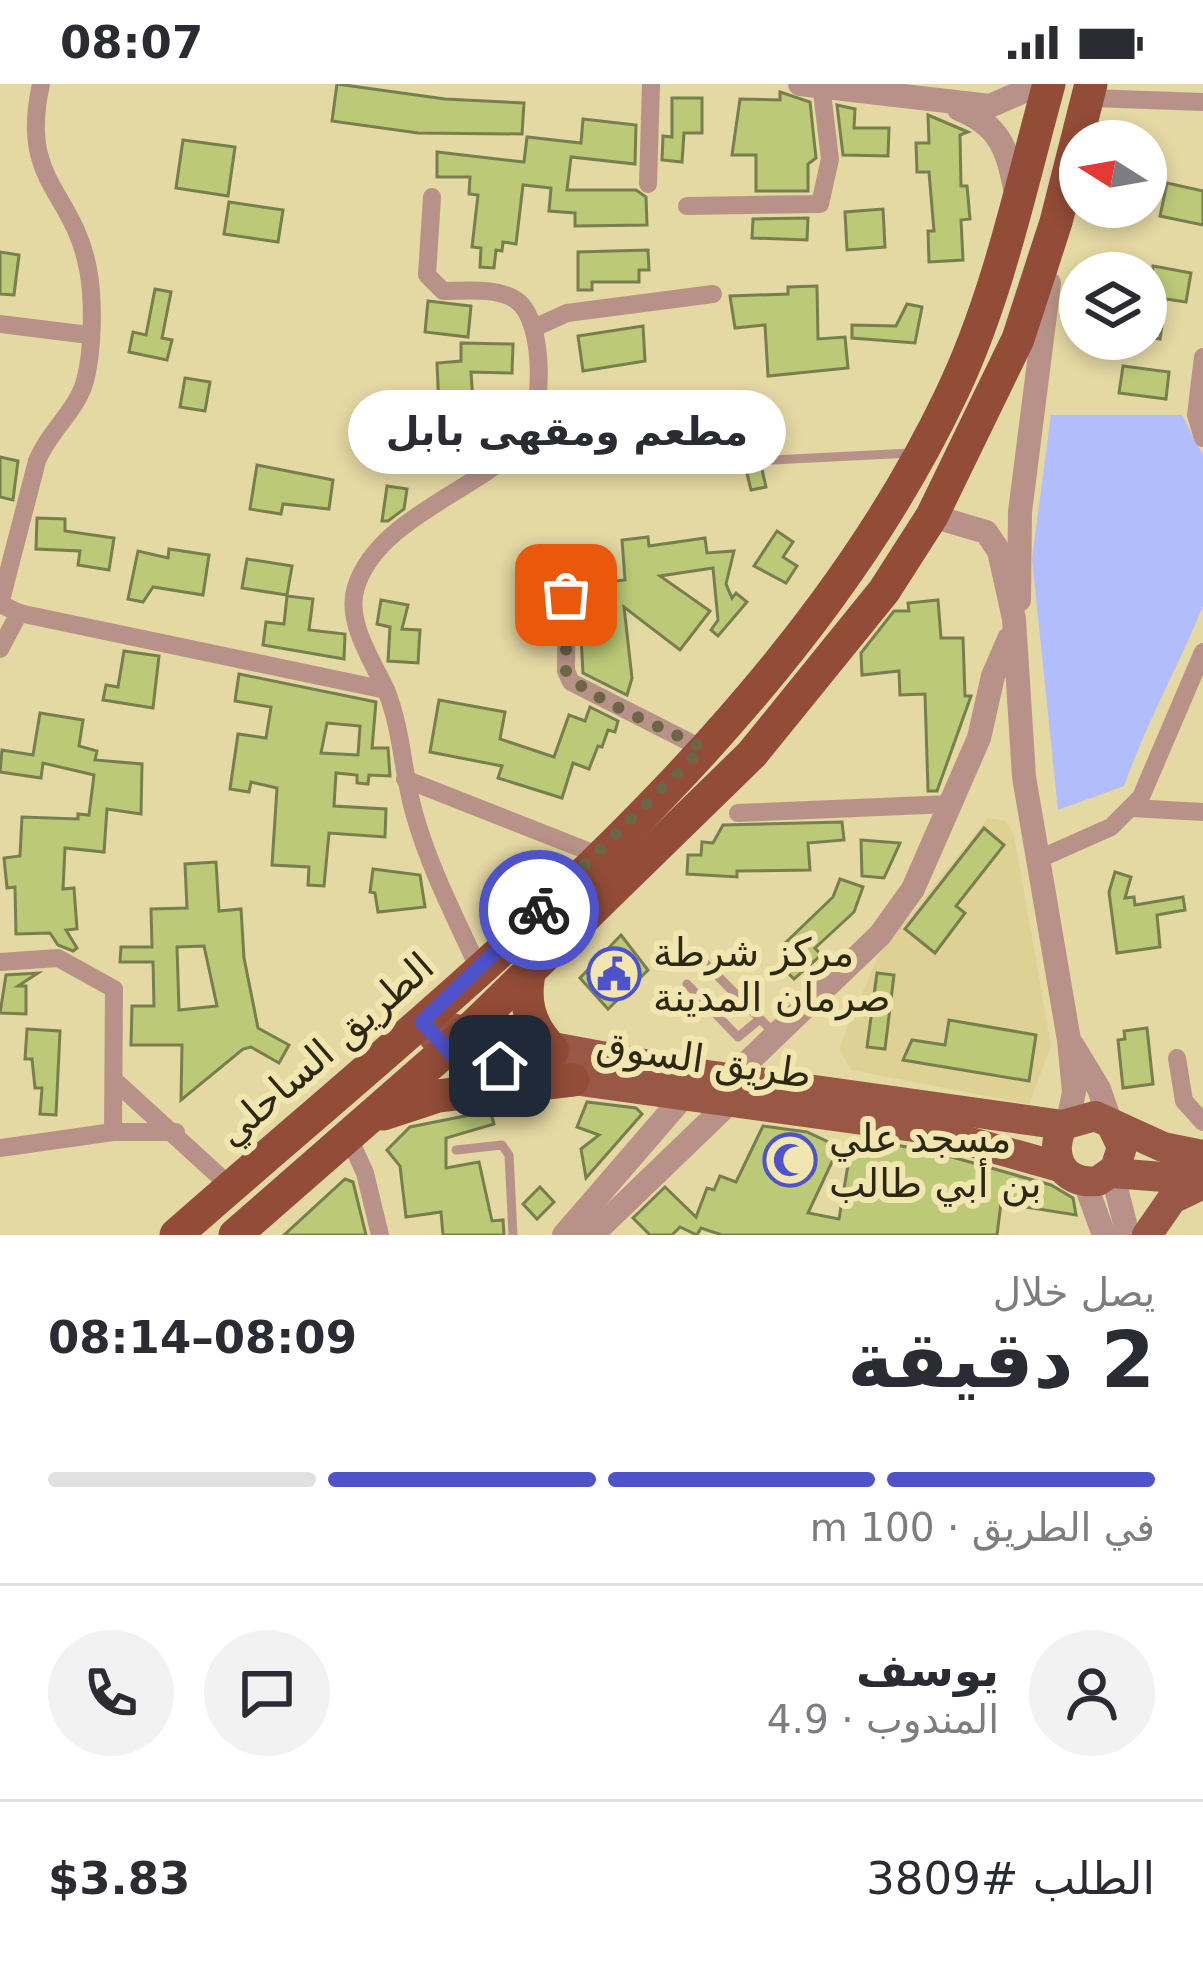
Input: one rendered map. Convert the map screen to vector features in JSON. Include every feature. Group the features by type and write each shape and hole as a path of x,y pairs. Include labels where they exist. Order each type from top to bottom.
{"highway":[{"name":"الطريق الساحلي","path":"176,1235 422,1022 598,855 703,748 841,585 923,452 982,322 1018,203 1045,84"},
{"name":"الطريق الساحلي","path":"236,1235 455,1042 752,754 884,590 932,516 1018,339 1056,222 1090,91"},
{"path":"531,965 526,983 531,1020 554,1050"},
{"path":"359,1128 438,1096 573,1080"}],"main road":[{"path":"422,1022 455,1042"},
{"name":"طريق السوق","path":"455,1042 554,1050 731,1090 1066,1124"},
{"name":"طريق السوق","path":"455,1042 464,1059 573,1080 689,1084"},
{"name":"طريق السوق","path":"731,1090 921,1128 1085,1174 1203,1182"},
{"path":"1111,1124 1122,1147 1085,1174 1055,1146 1066,1124 1085,1115 1111,1124 1162,1147 1203,1155"},
{"path":"1147,1235 1172,1199 1203,1182"}],"street":[{"path":"0,649 37,460 45,441 79,400 89,335 88,269 38,156 41,84"},
{"path":"648,184 651,84"},
{"path":"800,84 946,103 1001,104 1045,84"},
{"path":"687,206 820,204 830,159 821,84"},
{"path":"1090,91 1203,102"},
{"path":"946,103 997,130 1007,147 1018,203"},
{"path":"431,197 427,275 433,286 505,294 520,302 536,327 535,412 523,442 415,518 367,566 355,589 354,617 405,746 405,779 428,858 479,969"},
{"path":"592,1235 731,1090 768,1027 880,935 913,889 979,738 993,676 1013,624 1035,373 1056,222"},
{"path":"536,327 566,313 713,294"},
{"path":"0,324 89,335"},
{"path":"1203,357 1196,416 1203,437"},
{"path":"932,516 969,525 995,542 1013,624 1024,777 1069,1040 1074,1092 1066,1124"},
{"path":"566,556 566,671 571,682 581,692 638,713 703,748"},
{"path":"6,607 386,690"},
{"path":"1039,860 1111,827 1132,808 1203,652"},
{"path":"405,779 598,855"},
{"path":"738,813 950,804"},
{"path":"1132,808 1203,812"},
{"path":"0,962 58,958 110,982 116,1005 113,1132"},
{"path":"1069,1040 1099,1088 1111,1124"},
{"path":"1177,1058 1184,1101 1203,1122"},
{"path":"115,1081 176,1132 230,1187"},
{"path":"564,1235 689,1084"},
{"path":"359,1128 380,1235"},
{"path":"0,1148 113,1132 176,1132"},
{"path":"1085,1174 1104,1235"},
{"path":"1085,1174 1128,1235"}],"lane":[{"path":"772,460 923,452"},
{"path":"687,984 738,1037 768,1027 700,958"},
{"path":"456,1150 502,1145 509,1155 513,1235"}],"shaded area":[{"path":"1051,415 1182,415 1203,455 1203,606 1124,786 1058,810 1032,559"},
{"path":"988,818 1005,821 1014,835 1051,1046 1029,1104 851,1070 839,1048 878,956"}],"building":[{"path":"337,84 445,99 524,103 522,134 418,133 332,121"},
{"path":"780,92 810,102 816,158 808,164 808,191 756,191 756,155 732,155 740,99 780,100"},
{"path":"672,98 702,98 702,133 684,133 682,162 662,160 663,136 672,137"},
{"path":"837,105 855,109 854,128 889,128 888,156 843,155"},
{"path":"928,115 968,132 960,135 961,186 967,186 970,219 961,220 963,260 929,262 928,231 934,231 929,172 917,172 916,143 929,143"},
{"path":"583,119 636,125 635,164 571,157 567,190 636,190 646,197 647,225 575,226 575,213 549,211 551,188 523,185 516,244 503,242 502,251 496,250 494,268 480,267 481,248 472,247 478,195 469,194 470,177 437,177 437,152 524,162 527,137 581,143"},
{"path":"183,140 235,147 228,196 176,188"},
{"path":"1167,183 1203,191 1203,225 1167,217"},
{"path":"229,202 283,210 278,242 224,234"},
{"path":"883,209 885,247 847,250 845,212"},
{"path":"808,218 807,240 752,238 753,219"},
{"path":"648,250 649,270 639,270 639,282 592,282 592,290 578,290 578,252"},
{"path":"0,252 19,255 14,295 0,294"},
{"path":"1167,269 1191,273 1186,302 1167,299"},
{"path":"817,286 818,339 845,337 848,368 768,376 765,325 735,328 730,296 788,294 788,287"},
{"path":"155,289 171,292 162,338 172,340 167,360 129,352 133,332 146,335"},
{"path":"428,301 471,306 468,337 425,332"},
{"path":"907,304 922,307 915,343 852,338 852,325 896,326"},
{"path":"643,326 645,361 583,371 578,336"},
{"path":"461,343 513,344 512,373 471,372 473,402 439,408 437,363 461,361"},
{"path":"1123,366 1169,372 1166,399 1119,393"},
{"path":"185,378 210,382 205,411 180,407"},
{"path":"655,417 657,446 641,448 639,419"},
{"path":"764,420 767,436 755,439 766,487 751,490 736,427"},
{"path":"0,457 18,461 13,500 0,497"},
{"path":"257,465 333,480 329,509 283,504 281,514 250,509"},
{"path":"387,486 407,489 404,509 382,521"},
{"path":"37,518 65,519 65,531 114,538 109,570 78,565 80,551 36,549"},
{"path":"777,531 793,542 783,557 797,566 786,583 754,566"},
{"path":"648,537 649,546 705,538 707,553 734,551 726,584 732,598 736,593 747,602 718,636 711,630 718,620 713,568 660,576 710,611 680,650 624,607 632,678 627,695 583,673 580,618 600,616 597,583 625,580 622,540"},
{"path":"169,549 209,555 203,595 153,587 143,602 128,599 138,551 168,558"},
{"path":"247,559 292,566 287,595 242,588"},
{"path":"287,596 313,599 309,630 345,634 344,659 263,645 266,622 284,624"},
{"path":"381,600 408,605 402,629 420,630 418,663 388,661 390,627 377,624"},
{"path":"938,600 941,638 963,638 965,696 971,696 937,791 928,791 925,694 900,695 899,671 862,675 861,653 894,611 909,611 908,603"},
{"path":"124,651 159,656 153,708 103,700 106,685 118,687"},
{"path":"239,674 376,702 372,748 388,748 390,776 369,775 368,784 357,783 357,775 336,773 334,806 386,809 385,837 329,833 324,886 308,885 309,867 272,865 277,788 251,782 249,792 230,789 238,734 266,738 271,707 235,701","holes":["327,723 360,726 358,755 321,753"]},
{"path":"439,700 505,712 500,739 554,757 569,715 585,721 590,707 618,721 615,732 608,730 602,747 598,746 589,769 573,763 562,798 498,778 502,766 430,752"},
{"path":"40,713 83,720 79,746 97,751 95,760 142,764 141,814 107,809 104,852 65,848 63,889 74,888 77,929 66,930 77,948 73,951 58,945 50,933 16,934 15,887 7,888 4,858 20,856 22,817 78,819 78,814 89,815 94,775 43,763 41,778 0,772 2,750 33,755"},
{"path":"842,822 844,840 808,843 810,870 737,871 737,877 687,874 688,855 701,855 702,842 713,843 723,825"},
{"path":"984,828 1004,845 956,906 965,913 935,953 905,929"},
{"path":"861,840 900,843 884,878 862,876"},
{"path":"216,862 219,911 241,909 244,958 258,1028 289,1045 279,1063 251,1047 243,1049 181,1100 182,1045 131,1045 132,1006 154,1006 153,962 120,962 121,947 152,947 151,909 187,908 185,864","holes":["204,946 217,1006 179,1010 177,947"]},
{"path":"373,869 420,875 425,907 378,912 375,893 370,892"},
{"path":"1115,872 1131,877 1125,898 1134,897 1135,905 1183,897 1185,910 1157,915 1160,947 1117,953 1109,892"},
{"path":"840,879 863,887 854,912 815,948 821,955 794,979 784,969 794,960 782,946 833,897"},
{"name":"مركز شرطة صرمان المدينة","path":"621,935 648,970 608,1009 580,978"},
{"path":"38,973 18,986 26,986 26,1014 0,1013 6,975"},
{"path":"877,973 894,975 885,1049 867,1047"},
{"path":"949,1020 1036,1035 1029,1081 903,1060 912,1040 945,1045"},
{"path":"1147,1028 1153,1084 1123,1088 1118,1040 1125,1039 1124,1031"},
{"path":"27,1029 60,1031 56,1115 40,1114 42,1088 35,1088 32,1059 25,1059"},
{"path":"587,1102 636,1108 642,1114 586,1178 581,1149 599,1135 577,1127"},
{"path":"490,1111 494,1124 446,1138 446,1168 479,1162 492,1221 503,1220 504,1235 443,1235 441,1212 406,1217 400,1166 387,1150 410,1127"},
{"path":"763,1126 807,1132 839,1147 808,1213 839,1219 850,1153 856,1156 859,1139 931,1151 1051,1185 1073,1198 1076,1215 1001,1203 997,1235 722,1235 701,1228 697,1235 680,1227 672,1235 650,1235 633,1218 665,1187 696,1217 707,1188 714,1190 720,1176 736,1182"},
{"path":"345,1179 353,1182 366,1235 284,1235"},
{"path":"540,1187 554,1202 537,1219 523,1204"}],"way so far":[{"path":"539,910 703,748 638,713 581,692 571,682 566,671 566,595"}],"place":[{"name":"مطعم ومقهى بابل","path":"566,595"},
{"name":"مركز شرطة صرمان المدينة","path":"614,974"},
{"name":"مسجد علي بن أبي طالب","path":"790,1160"}],"route":[{"path":"500,1066 444,1050 422,1022 539,910"}]}
